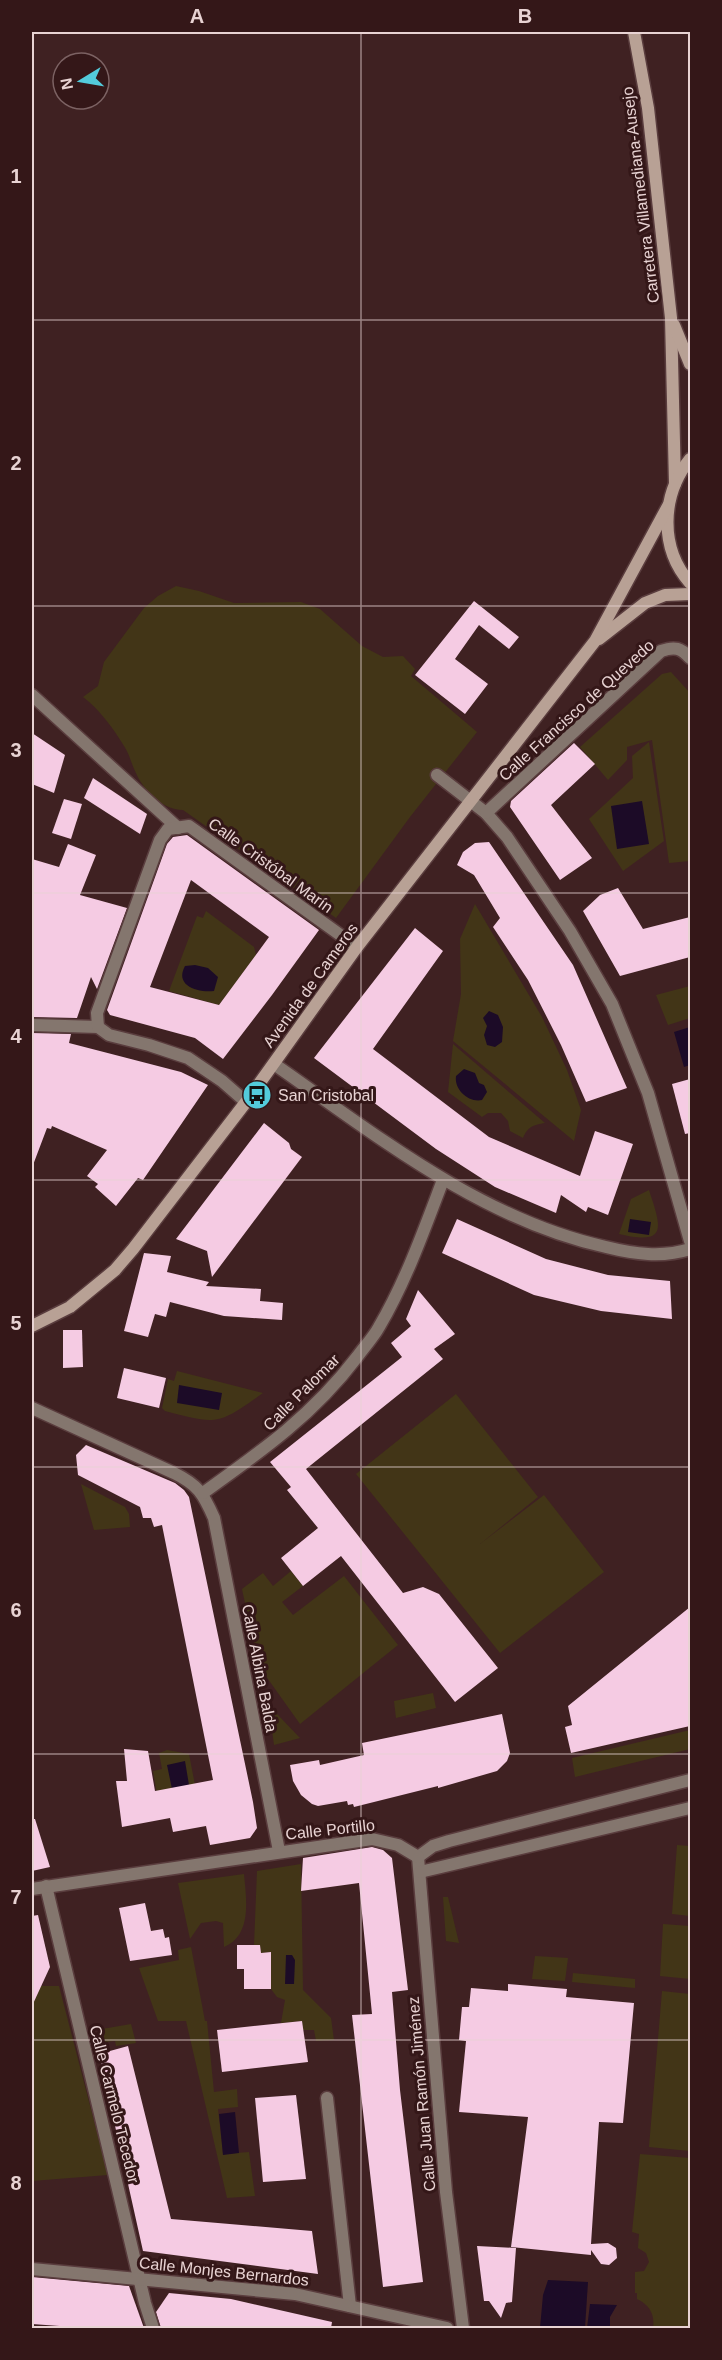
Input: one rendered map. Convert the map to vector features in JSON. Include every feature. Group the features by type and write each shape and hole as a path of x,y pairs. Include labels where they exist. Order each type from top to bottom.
{"main road":[{"name":"Carretera Villamediana-Ausejo","path":"634,32 648,108 671,318 675,483"},
{"name":"Carretera Villamediana-Ausejo","path":"671,318 690,364"},
{"path":"595,641 668,506 675,483 690,459"},
{"path":"668,506 667,530 672,554 690,583"},
{"path":"595,641 645,603 665,595 690,594"},
{"name":"Avenida de Cameros","path":"32,1326 70,1307 114,1270 246,1102 357,947 595,641"}],"street":[{"name":"Calle Francisco de Quevedo","path":"486,813 662,651 672,648 682,649 690,658"},
{"name":"Calle Cristóbal Marín","path":"33,700 178,828 189,826 357,947"},
{"path":"437,775 486,813 507,837 570,931 612,1004 648,1093 690,1241"},
{"path":"98,1027 97,1013 160,840 168,829 178,828"},
{"path":"32,1025 98,1027 109,1035 188,1058 222,1081 246,1102"},
{"path":"274,1064 443,1180 525,1222 576,1241 635,1254 673,1254 690,1249"},
{"name":"Calle Palomar","path":"203,1493 275,1442 304,1416 345,1373 378,1329 405,1276 443,1180"},
{"path":"32,1408 189,1480 203,1493"},
{"name":"Calle Albina Balda","path":"203,1493 214,1518 279,1851"},
{"path":"418,1857 433,1846 690,1780"},
{"path":"420,1872 690,1808"},
{"name":"Calle Portillo","path":"32,1889 279,1851 378,1839 398,1845 418,1857"},
{"name":"Calle Juan Ramón Jiménez","path":"418,1857 446,2192 463,2328"},
{"name":"Calle Carmelo Tecedor","path":"46,1886 153,2328"},
{"path":"327,2098 350,2306"},
{"name":"Calle Monjes Bernardos","path":"32,2269 295,2294 447,2328"}],"shaded area":[{"path":"176,586 234,603 301,602 320,609 362,646 383,657 403,656 415,669 411,676 477,732 410,817 336,918 183,810 168,807 154,798 138,778 128,753 101,713 83,697 98,686 104,662 144,608 158,596"},
{"path":"671,672 690,693 690,861 669,863 652,740 627,747 627,760 608,780 580,747 662,674"},
{"path":"649,742 664,841 623,871 589,819 633,778 632,756"},
{"path":"642,801 649,844 617,849 611,806"},
{"path":"475,904 542,1017 567,1070 581,1110 574,1141 453,1041 461,994 460,939"},
{"path":"206,911 254,947 256,955 219,1005 169,991 197,916 203,918"},
{"path":"195,965 208,968 218,977 214,991 201,991 185,983 182,973 185,966"},
{"path":"690,986 690,1018 668,1025 656,995"},
{"path":"489,1011 498,1015 503,1027 502,1042 495,1047 487,1045 484,1035 487,1026 483,1018"},
{"path":"690,1027 690,1065 684,1067 674,1032"},
{"path":"453,1044 545,1123 532,1127 523,1138 510,1131 508,1121 501,1113 488,1113 482,1117 448,1092"},
{"path":"464,1069 475,1073 479,1083 484,1085 487,1092 482,1100 468,1097 457,1086 456,1076"},
{"path":"649,1190 658,1223 654,1235 635,1237 619,1234 631,1199"},
{"path":"630,1219 651,1222 649,1235 628,1232"},
{"path":"177,1371 263,1393 236,1411 217,1419 207,1420 183,1416 162,1408 168,1379 174,1381"},
{"path":"179,1385 222,1393 219,1410 177,1403"},
{"path":"456,1394 538,1497 480,1544 544,1495 604,1572 500,1653 356,1474"},
{"path":"81,1484 125,1507 129,1514 130,1527 94,1530"},
{"path":"291,1571 303,1586 282,1602 293,1615 344,1576 398,1645 300,1724 258,1665 242,1589 263,1573 273,1586"},
{"path":"433,1693 436,1708 396,1718 394,1701"},
{"path":"277,1714 300,1738 274,1745 270,1716"},
{"path":"690,1730 690,1749 575,1777 572,1758"},
{"path":"167,1750 189,1754 195,1785 157,1794 153,1771 162,1769 159,1753"},
{"path":"185,1761 189,1785 172,1789 167,1765"},
{"path":"677,1845 690,1846 690,1916 672,1914"},
{"path":"301,1864 303,1990 331,2018 334,2040 316,2041 314,2030 303,2030 302,2021 281,2023 285,2000 277,1997 271,1989 271,1952 261,1953 260,1945 254,1945 257,1871"},
{"path":"244,1874 246,1915 240,1934 224,1947 223,1923 216,1921 201,1923 190,1939 178,1883"},
{"path":"443,1897 448,1897 459,1943 446,1941"},
{"path":"663,1924 690,1926 690,1979 660,1976"},
{"path":"191,1947 205,2021 207,2021 214,2092 237,2089 238,2107 218,2109 223,2154 249,2152 255,2196 227,2198 186,2021 158,2021 139,1968 179,1960 178,1950"},
{"path":"286,1955 292,1955 295,1960 294,1984 285,1984"},
{"path":"535,1956 568,1958 565,1981 532,1979"},
{"path":"573,1973 635,1979 635,1988 572,1982"},
{"path":"32,1986 59,1986 108,2175 32,2181"},
{"path":"662,1991 690,1994 690,2151 649,2147"},
{"path":"131,2024 136,2043 116,2046 115,2041 105,2042 102,2029"},
{"path":"235,2112 239,2153 223,2155 219,2114"},
{"path":"640,2154 690,2158 690,2328 653,2328 651,2311 637,2299 637,2293 635,2293 635,2272 644,2271 649,2262 646,2253 638,2248 639,2234 632,2232"},
{"path":"548,2280 588,2282 585,2328 540,2328 543,2295"},
{"path":"590,2304 617,2305 610,2317 610,2328 587,2328"}],"building":[{"path":"474,601 519,637 509,649 479,625 455,659 488,684 465,714 415,675"},
{"path":"32,733 65,755 54,793 32,784"},
{"path":"574,743 595,764 551,805 592,858 560,880 510,807 511,801"},
{"path":"93,778 147,814 140,834 84,798"},
{"path":"64,799 82,804 71,839 52,833"},
{"path":"187,835 319,930 223,1059 195,1038 110,1015 107,1010 167,844 173,837","holes":["191,880 269,937 219,1005 150,987"]},
{"path":"489,842 573,965 627,1088 586,1102 561,1045 528,980 493,927 500,918 474,875 457,865 463,852 475,843"},
{"path":"68,844 96,855 80,895 127,908 97,989 91,977 77,1018 32,1017 32,859 59,867"},
{"path":"618,888 643,929 690,917 690,957 620,976 583,911 600,895"},
{"path":"415,928 443,951 373,1049 489,1137 580,1176 595,1131 633,1144 608,1215 588,1207 586,1212 561,1195 556,1213 495,1187 436,1149 314,1058"},
{"path":"32,1033 71,1034 69,1043 181,1072 208,1085 143,1180 138,1178 116,1206 95,1187 98,1184 87,1176 107,1150 52,1126 51,1129 47,1128 32,1165"},
{"path":"690,1079 690,1133 685,1134 672,1084"},
{"path":"264,1123 302,1157 212,1277 207,1251 176,1239"},
{"path":"457,1219 546,1259 608,1275 670,1281 672,1319 601,1311 534,1295 442,1253"},
{"path":"144,1253 171,1256 167,1272 209,1282 206,1286 261,1289 260,1301 283,1303 282,1320 224,1316 170,1302 166,1317 155,1314 148,1337 124,1331"},
{"path":"418,1290 455,1334 434,1349 443,1359 306,1469 403,1593 423,1587 439,1594 498,1668 455,1702 341,1556 303,1586 281,1558 318,1528 287,1490 291,1487 270,1462 402,1357 391,1343 411,1326 406,1319"},
{"path":"63,1330 82,1330 83,1367 63,1368"},
{"path":"124,1368 166,1378 159,1408 117,1398"},
{"path":"86,1445 175,1483 189,1497 253,1802 257,1828 250,1838 210,1845 206,1826 173,1832 170,1818 122,1827 116,1781 127,1781 124,1749 148,1751 155,1791 213,1780 162,1525 154,1527 151,1518 143,1518 140,1507 78,1475 76,1455"},
{"path":"690,1607 690,1726 571,1753 565,1727 572,1725 568,1706"},
{"path":"502,1714 510,1753 507,1761 497,1771 438,1788 438,1786 354,1807 353,1804 348,1805 347,1801 318,1806 312,1804 301,1795 293,1781 290,1765 319,1760 320,1765 364,1755 362,1743"},
{"path":"32,1819 35,1819 50,1867 32,1871"},
{"path":"372,1847 383,1850 392,1858 408,1990 392,1992 400,2090 423,2282 383,2287 352,2015 372,2014 359,1883 301,1891 303,1858"},
{"path":"145,1903 151,1931 163,1929 165,1938 169,1937 172,1955 130,1961 119,1908"},
{"path":"38,1915 50,1967 32,2006 32,1916"},
{"path":"237,1945 260,1945 261,1953 271,1952 271,1989 244,1989 244,1969 237,1969"},
{"path":"508,1984 567,1989 566,1997 634,2003 623,2123 599,2122 591,2244 608,2243 616,2248 617,2258 609,2265 601,2264 591,2250 591,2255 511,2247 528,2117 459,2112 466,2041 459,2040 462,2007 469,2007 471,1988 508,1991"},
{"path":"302,2021 308,2062 222,2072 217,2030"},
{"path":"128,2046 171,2219 312,2231 318,2274 143,2251 99,2054"},
{"path":"296,2095 306,2179 263,2182 255,2098"},
{"path":"477,2246 516,2248 512,2302 506,2303 501,2318 489,2301 484,2301"},
{"path":"32,2277 129,2286 144,2328 87,2328 32,2324"},
{"path":"169,2293 231,2299 332,2322 331,2328 161,2328 156,2312"}],"place":[{"name":"San Cristobal","path":"257,1095"}]}
